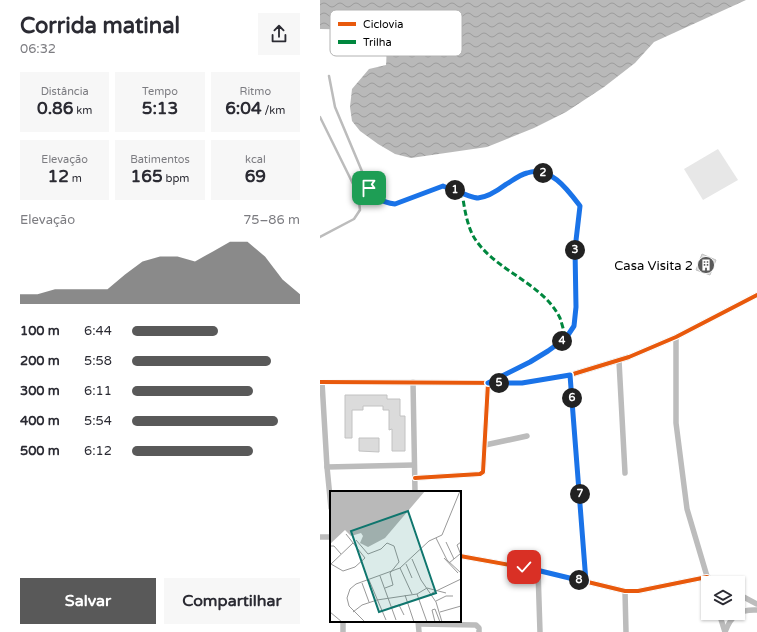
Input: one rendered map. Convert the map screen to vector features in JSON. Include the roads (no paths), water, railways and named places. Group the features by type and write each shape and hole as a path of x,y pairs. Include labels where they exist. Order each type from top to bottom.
{"street":[{"path":"330,498 321,382 522,383 570,375 619,361 676,337 757,295"},
{"path":"676,337 677,431 687,509 707,576"},
{"path":"619,361 624,473"},
{"path":"570,375 586,582"},
{"path":"413,382 415,491"},
{"path":"415,478 480,474 483,472 488,383"},
{"path":"485,445 526,436"},
{"path":"327,467 414,465"},
{"path":"461,556 538,570 625,591 638,591 701,581"},
{"path":"538,570 540,632"},
{"path":"625,591 626,632"},
{"path":"745,598 757,604"},
{"path":"725,632 731,618 741,612 757,610"},
{"path":"721,620 725,632"},
{"path":"342,622 343,632"},
{"path":"419,632 418,623 476,625 479,628 479,632"}],"lane":[{"path":"329,76 335,108 369,188 378,199 395,204 443,186 472,198 478,198 495,192 525,173 532,172 548,174 565,186 580,206 575,249 576,307 574,326 566,338 548,351 530,362 488,383"},
{"path":"320,117 358,194 360,210 354,219 320,237"}],"water":[{"path":"320,0 746,0 654,42 635,63 604,87 566,112 534,128 487,147 411,158 395,154 360,131 352,121 350,107 352,89 369,69 386,65 386,56 462,56 462,10 330,10 330,29 320,29"}],"place":[{"name":"Casa Visita 2","path":"706,265"}]}
